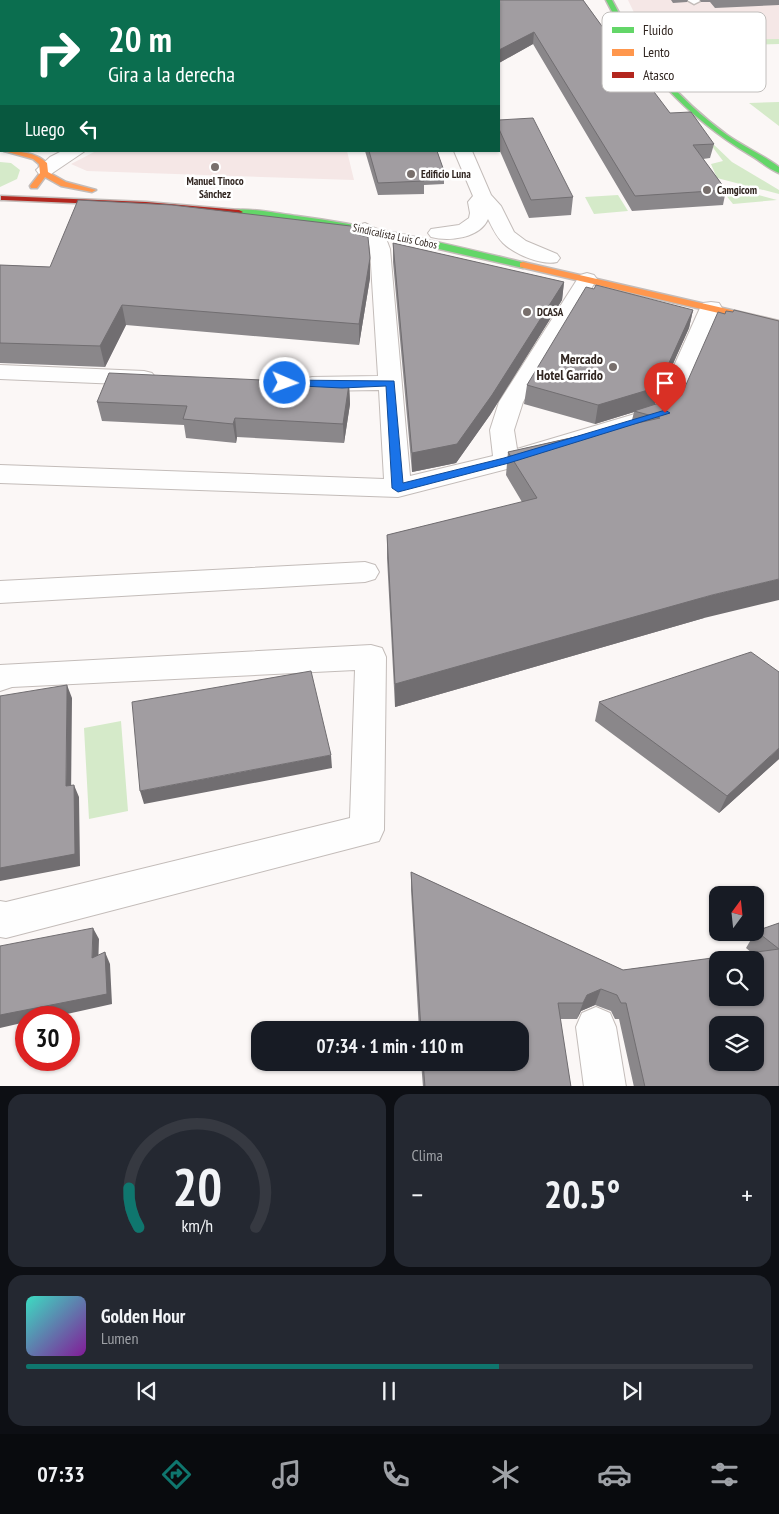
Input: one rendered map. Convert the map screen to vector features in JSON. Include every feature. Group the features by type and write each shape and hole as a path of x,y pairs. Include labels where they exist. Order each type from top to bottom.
{"main road":[{"path":"609,0 614,12"},
{"path":"671,92 722,134 774,164 779,170"},
{"path":"0,152 11,152"},
{"name":"Sindicalista Luis Cobos","path":"11,152 35,157 43,163 45,172 64,184 80,188 284,205 362,218 476,242"},
{"path":"2,199 31,188 41,180 45,172"},
{"name":"Sindicalista Luis Cobos","path":"2,199 146,204 222,210 365,229 779,324"},
{"path":"503,248 555,260"}],"street":[{"path":"45,172 56,161 74,152"},
{"path":"463,152 482,198 489,202 498,222 511,241 555,260"},
{"path":"438,233 464,231 478,221 480,213 477,202 482,198"},
{"path":"365,229 377,237 380,249 398,488"},
{"path":"506,461 502,430 511,402 586,279"},
{"path":"0,474 398,488 506,461 665,413 711,308"},
{"path":"0,372 166,378"},
{"path":"293,383 342,385 391,383"},
{"path":"0,592 365,572"},
{"path":"0,679 6,675 371,657 368,830 6,920 0,919"},
{"path":"596,1027 605,1086"}],"shaded area":[{"path":"628,0 779,0 779,40 766,40 766,12 634,12"},
{"name":"Manuel Tinoco Sánchez","path":"94,152 347,152 354,180 87,171 71,164"}],"green space":[{"path":"766,39 779,39 779,44 766,44"},
{"path":"779,102 779,126 749,103"},
{"path":"708,141 732,162 779,190 779,194 717,178 711,164 723,161"},
{"path":"0,162 11,163 20,170 17,179 0,187"},
{"path":"729,187 777,200 733,204 720,188"},
{"path":"618,195 628,211 594,214 585,197"},
{"path":"121,721 128,811 89,819 84,728"}],"building":[{"path":"500,0 583,0 602,26 602,92 654,92 670,113 691,112 714,144 693,145 726,190 635,196 534,32 500,49"},
{"path":"533,118 573,197 531,200 500,131 500,120"},
{"name":"Edificio Luna","path":"369,152 437,152 444,171 424,172 424,181 378,183"},
{"path":"78,200 172,205 359,227 359,235 368,237 370,258 359,324 122,305 100,346 0,343 0,265 50,267"},
{"path":"393,243 564,282 492,395 457,444 412,453"},
{"name":"Mercado Hotel Garrido","path":"596,285 693,310 658,387 598,405 527,385 586,287 594,289"},
{"path":"734,310 779,321 779,579 712,595 395,684 387,535 537,498 508,452 660,418 634,411 681,396 718,312 725,314 726,311 733,312"},
{"path":"109,373 349,384 343,424 235,418 233,424 183,419 187,406 97,402"},
{"path":"751,652 779,672 779,748 727,796 599,702"},
{"path":"311,671 331,755 140,791 132,702"},
{"path":"67,685 66,786 74,785 75,854 0,868 0,696"},
{"path":"411,872 623,970 709,958 709,1006 764,1006 764,951 779,949 779,1086 645,1086 626,1003 621,1003 617,995 601,989 587,995 583,1003 558,1003 571,1086 425,1086 424,1071 529,1071 529,1021 420,1021"},
{"path":"779,923 779,949 764,937 764,928"},
{"path":"93,928 92,958 105,952 107,994 46,1006 15,1006 15,1012 0,1015 0,946"}],"traffic: fast":[{"path":"609,0 615,12"},
{"path":"672,92 708,124 779,171"},
{"path":"239,212 275,215 346,226 417,240 523,265"}],"traffic: slow":[{"path":"12,152 35,157 43,163 44,173 34,186"},
{"path":"44,173 64,184 92,190"},
{"path":"523,265 779,324"}],"traffic: jam":[{"path":"4,198 146,204 239,212"}],"place":[{"name":"Manuel Tinoco Sánchez","path":"215,167"},
{"name":"Edificio Luna","path":"411,174"},
{"name":"Camgicom","path":"707,190"},
{"name":"DCASA","path":"527,312"},
{"name":"Mercado Hotel Garrido","path":"613,367"}],"route":[{"path":"285,383 342,385 391,383 398,488 506,461 665,413"}]}
